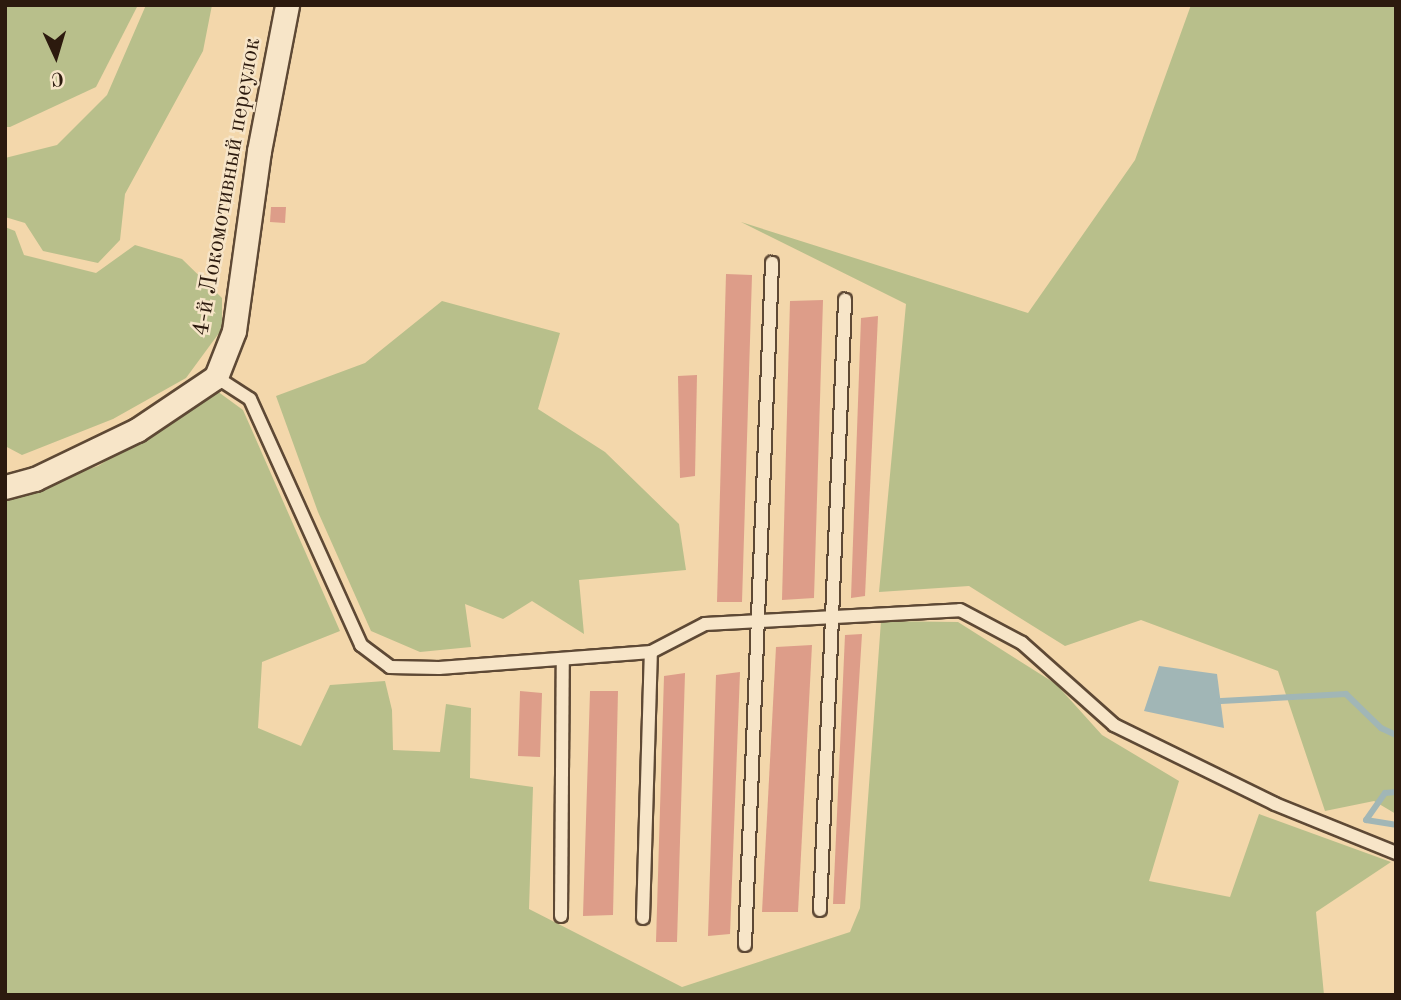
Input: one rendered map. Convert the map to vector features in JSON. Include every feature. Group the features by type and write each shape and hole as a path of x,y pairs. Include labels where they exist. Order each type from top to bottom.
{"street":[{"name":"4-й Локомотивный переулок","path":"216,377 234,331 259,151 287,5"},
{"path":"5,487 35,479 137,430 216,377"}],"lane":[{"path":"745,945 772,263"},
{"path":"820,910 845,300"},
{"path":"216,377 250,399 361,645 390,667 439,668 651,652 705,624 960,610 1022,643 1114,725 1275,804 1396,853"},
{"path":"643,918 651,652"},
{"path":"561,916 563,659"}],"green space":[{"path":"5,5 138,5 96,87 5,127"},
{"path":"146,5 212,5 203,51 125,194 120,240 98,263 43,251 25,223 5,217 5,158 57,145 107,95"},
{"path":"1191,5 1396,5 1396,814 1374,801 1325,811 1278,671 1141,620 1065,646 969,586 879,592 906,304 741,222 1028,313 1135,160"},
{"path":"5,227 15,231 24,255 96,273 135,245 182,259 222,298 222,329 186,378 113,419 22,455 5,446"},
{"path":"442,301 560,333 538,409 605,452 679,524 686,570 579,580 584,634 532,601 503,619 465,604 471,647 420,652 371,631 318,512 276,396 365,363"},
{"path":"217,391 243,410 340,631 262,662 258,728 301,746 330,685 385,681 392,710 393,750 440,752 446,704 471,708 470,778 533,787 529,909 682,987 850,932 860,908 881,621 958,622 1056,684 1102,735 1179,781 1149,881 1230,897 1259,814 1391,862 1316,912 1324,995 5,995 5,496 98,466"}],"shaded area":[{"path":"1159,666 1217,674 1224,728 1144,711"}],"building":[{"path":"271,207 286,207 285,223 270,222"},
{"path":"726,274 752,275 742,602 717,602"},
{"path":"823,300 814,598 782,600 790,301"},
{"path":"878,316 865,596 851,598 861,318"},
{"path":"697,375 695,476 680,478 678,376"},
{"path":"862,634 845,904 833,904 845,635"},
{"path":"812,645 798,912 762,912 776,647"},
{"path":"740,672 730,934 708,936 716,675"},
{"path":"685,673 677,942 656,942 664,676"},
{"path":"520,691 542,693 540,757 518,756"},
{"path":"590,691 618,691 613,915 583,916"}],"waterway":[{"path":"1221,701 1346,694 1381,728 1396,735"},
{"path":"1396,792 1385,793 1366,820 1396,825"}]}
